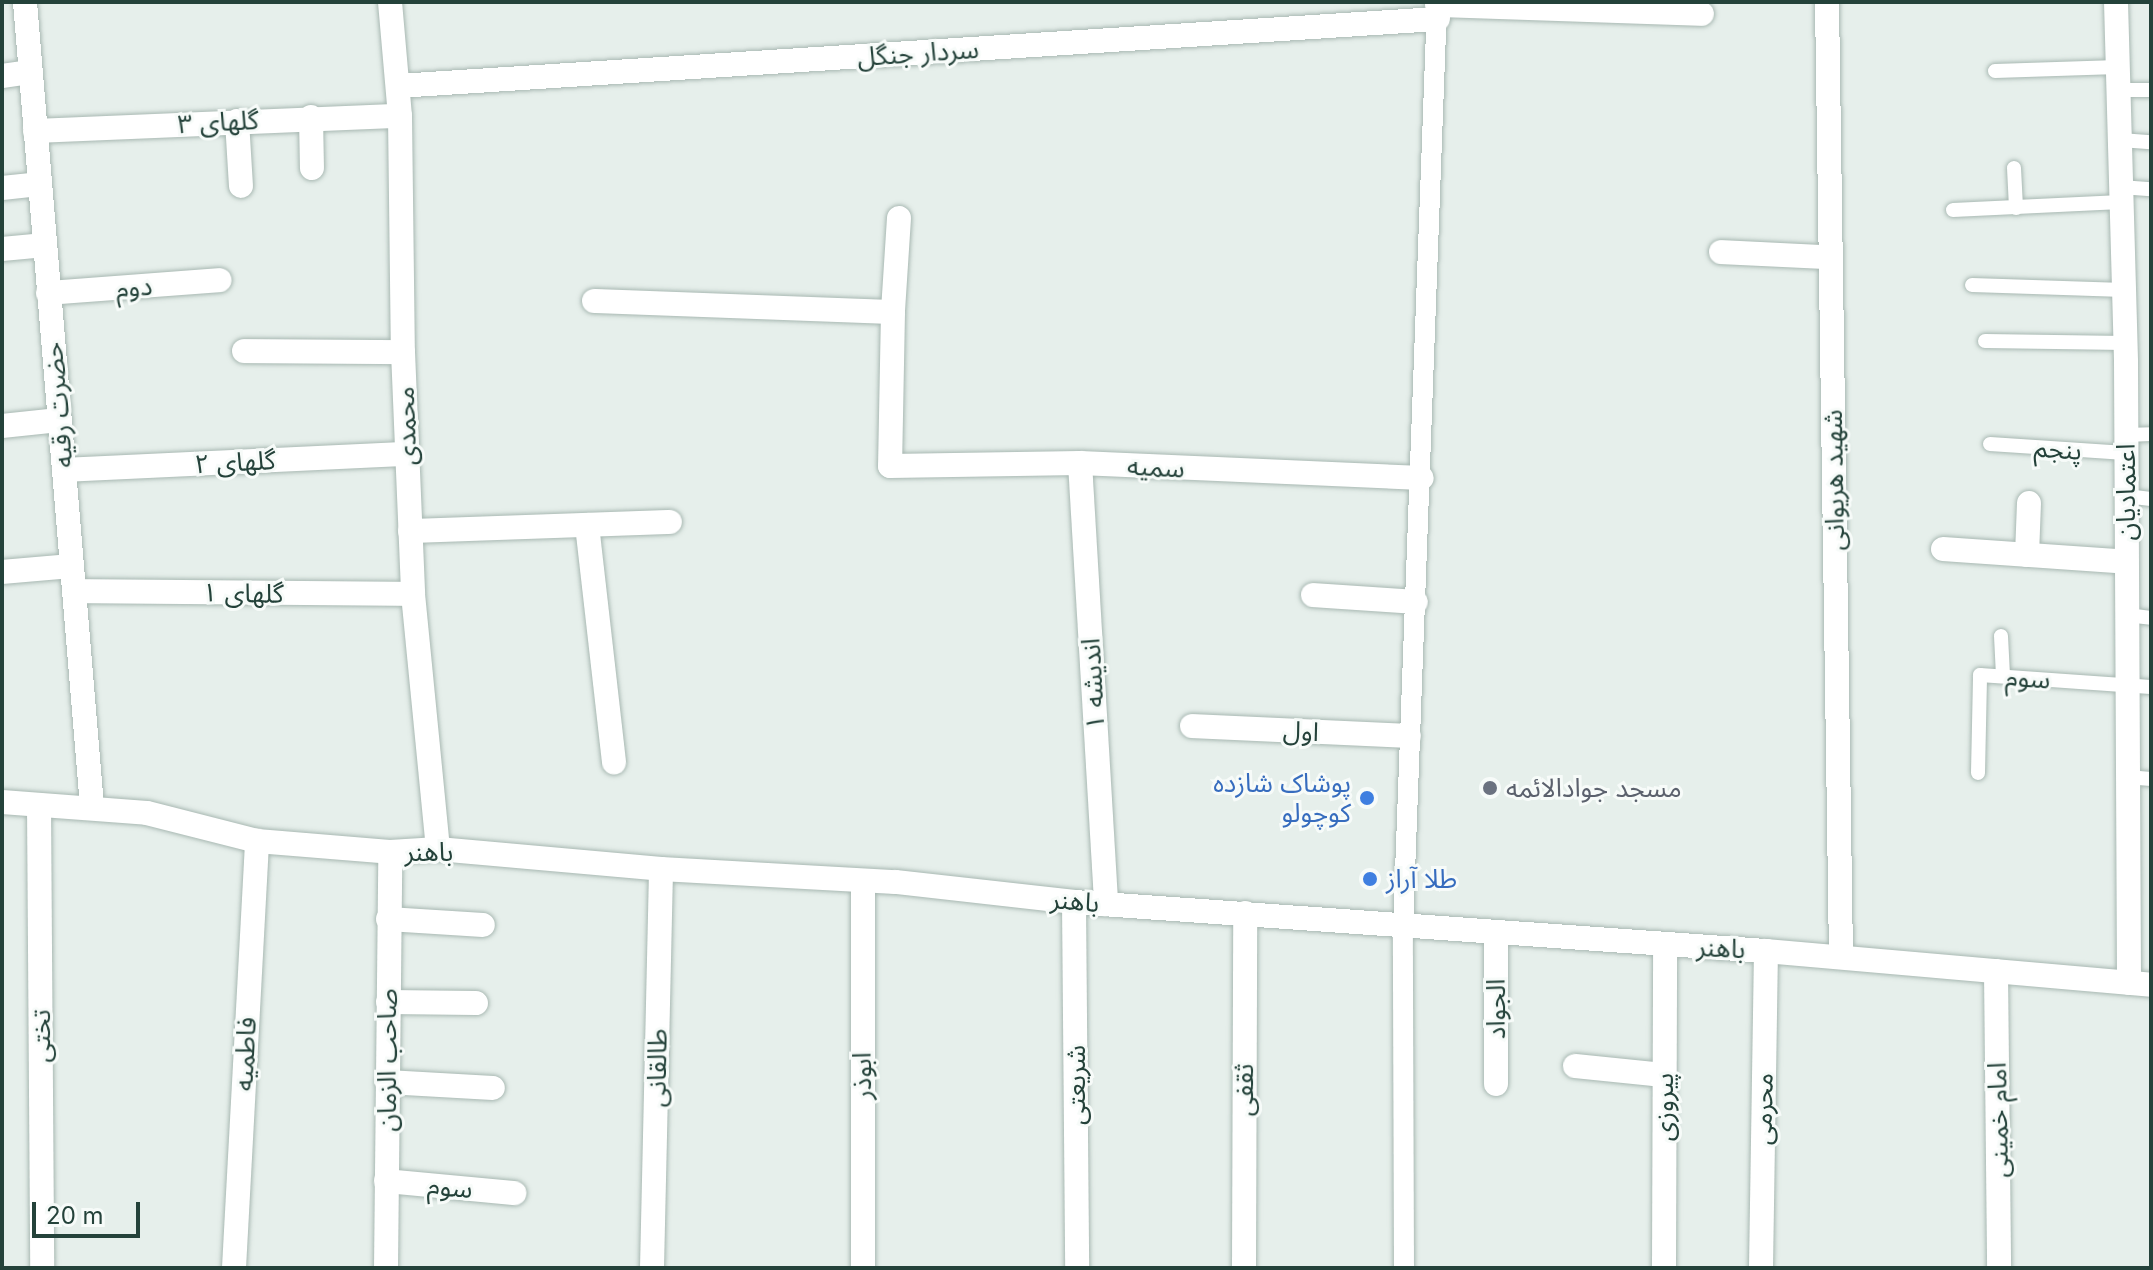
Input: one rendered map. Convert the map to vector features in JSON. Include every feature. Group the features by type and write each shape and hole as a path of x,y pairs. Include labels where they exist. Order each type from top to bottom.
{"street":[{"name":"حضرت رقیه","path":"25,2 92,807"},
{"name":"محمدی","path":"390,2 400,116 403,352 413,594 438,849"},
{"name":"شهید هریوانی","path":"1827,2 1841,957"},
{"name":"اعتمادیان","path":"2116,2 2127,562 2139,616 2140,984"},
{"path":"1404,1268 1403,927 1437,9"},
{"name":"سردار جنگل","path":"398,86 1437,9 1702,14"},
{"path":"2,76 31,72"},
{"name":"گلهای ۳","path":"35,131 311,117 400,116"},
{"path":"311,117 312,168"},
{"path":"237,121 241,186"},
{"path":"2,188 39,184"},
{"path":"594,301 893,312 899,218"},
{"path":"2,249 45,245"},
{"path":"1721,252 1824,257"},
{"name":"دوم","path":"48,293 220,280"},
{"name":"سمیه","path":"893,312 890,466 1080,463 1422,478"},
{"path":"244,351 403,352"},
{"path":"2,426 59,420"},
{"name":"گلهای ۲","path":"64,470 407,454"},
{"name":"اندیشه ۱","path":"1080,463 1106,904"},
{"path":"2027,555 2029,503"},
{"path":"410,531 670,522"},
{"path":"587,525 614,762"},
{"path":"1943,549 2127,562"},
{"path":"2,572 71,566"},
{"name":"گلهای ۱","path":"74,591 413,594"},
{"path":"1313,595 1416,602"},
{"name":"اول","path":"1192,726 1409,736"},
{"name":"باهنر","path":"2,802 147,813 257,841 390,852 438,849 661,869 863,883 896,882 1074,902 1766,951 2140,984"},
{"name":"تختی","path":"39,805 42,1268"},
{"name":"فاطمیه","path":"234,1268 257,841"},
{"name":"صاحب الزمان","path":"386,1268 390,852"},
{"name":"طالقانی","path":"652,1268 661,869"},
{"name":"ابوذر","path":"863,883 863,1268"},
{"name":"شریعتی","path":"1074,902 1077,1268"},
{"name":"ثقفی","path":"1244,1268 1245,913"},
{"path":"388,919 483,925"},
{"name":"الجواد","path":"1496,934 1496,1084"},
{"name":"پیروزی","path":"1664,1268 1665,945"},
{"name":"محرمی","path":"1761,1268 1766,951"},
{"name":"امام خمینی","path":"1996,971 1999,1268"},
{"path":"388,1002 476,1003"},
{"path":"1575,1066 1664,1075"},
{"path":"387,1082 493,1088"},
{"name":"سوم","path":"386,1181 514,1193"}],"lane":[{"path":"1995,71 2118,78 2151,90"},
{"path":"2120,140 2151,142"},
{"path":"2014,168 2016,208"},
{"path":"1953,210 2016,208 2151,189"},
{"path":"1972,285 2124,290"},
{"path":"1985,341 2125,343"},
{"name":"پنجم","path":"1990,444 2126,444 2151,434"},
{"path":"2126,496 2151,499"},
{"path":"2001,636 2003,676"},
{"name":"سوم","path":"1978,773 1980,675 2139,686"}],"place":[{"name":"مسجد جوادالائمه","path":"1490,788"},
{"name":"پوشاک شازده کوچولو","path":"1367,798"},
{"name":"طلا آراز","path":"1370,879"}]}
